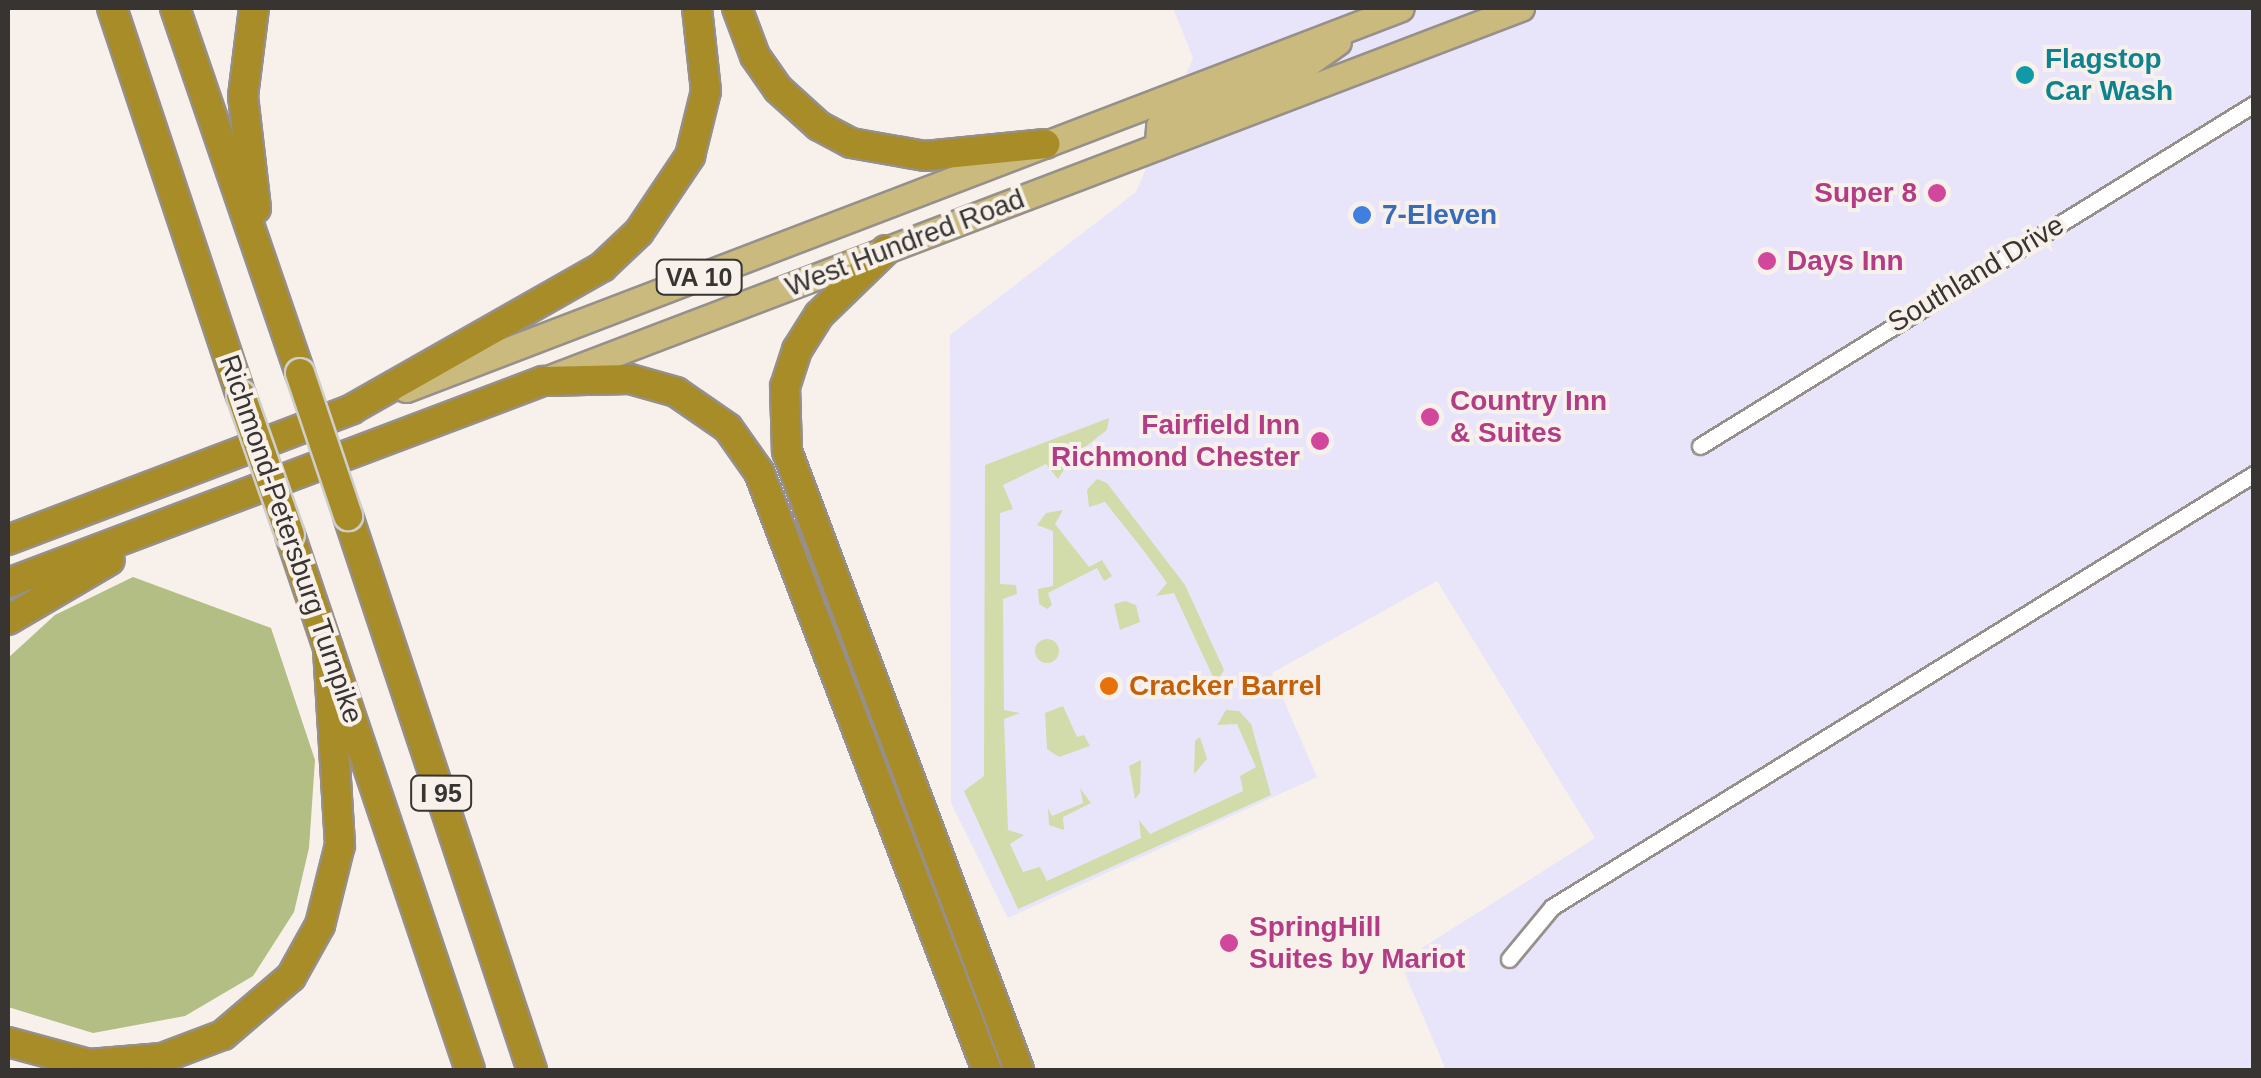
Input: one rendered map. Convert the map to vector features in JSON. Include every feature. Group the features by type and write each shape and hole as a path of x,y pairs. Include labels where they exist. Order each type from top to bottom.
{"highway":[{"name":"Richmond-Petersburg Turnpike","path":"112,8 470,1070"},
{"name":"I 95","path":"174,8 262,259 532,1070"},
{"path":"254,8 243,96 262,259"},
{"path":"352,409 562,295 639,232 676,181 700,124 706,58 697,8"},
{"path":"737,8 755,56 778,89 819,126 852,143 925,156 1045,144"},
{"path":"886,250 819,315 796,350 784,387 787,452 1018,1070"},
{"path":"543,381 656,384 700,405 744,448 759,472 988,1070"},
{"name":"West Hundred Road","path":"8,583 543,381"},
{"name":"West Hundred Road","path":"13,535 352,409"},
{"path":"8,620 230,498"},
{"path":"8,1042 89,1064 162,1058 223,1035 291,977 320,925 340,845 328,648"}],"main road":[{"name":"West Hundred Road","path":"352,409 1401,8"},
{"name":"West Hundred Road","path":"543,381 1521,8"},
{"path":"1158,146 1159,126 1301,68 1366,21"}],"street":[{"name":"Southland Drive","path":"1700,446 2254,104"},
{"path":"1509,959 1552,907 2254,474"}],"shaded area":[{"path":"1173,8 2253,8 2253,1070 1446,1070 1400,962 1595,838 1437,581 1272,673 1317,777 1008,918 951,803 950,335 1136,192 1193,58"}],"green space":[{"path":"1109,418 1107,430 1072,457 1058,479 1046,464 1003,485 1013,509 1000,513 1000,584 1016,585 1017,594 1003,599 1004,710 1020,713 1004,719 1008,830 1024,835 1010,844 1023,872 1040,867 1047,881 1141,838 1139,820 1150,834 1243,791 1240,776 1256,767 1237,724 1217,725 1226,710 1239,711 1251,724 1271,795 1018,909 964,791 984,776 985,465"},
{"path":"1097,479 1107,483 1185,585 1224,670 1211,692 1202,687 1214,679 1174,593 1156,596 1167,583 1144,551 1105,502 1089,507 1087,490"},
{"path":"1063,510 1055,524 1089,567 1102,560 1112,576 1104,581 1097,568 1048,593 1052,605 1047,609 1039,604 1038,589 1053,586 1053,531 1037,525 1046,513"},
{"path":"133,577 271,628 315,760 309,848 294,912 253,976 185,1016 93,1033 8,1007 8,658 55,615"},
{"path":"1125,601 1136,605 1140,622 1120,630 1114,604"},
{"path":"1047,639 1059,651 1047,663 1035,651"},
{"path":"1063,706 1077,737 1084,735 1090,746 1059,757 1047,749 1045,713"},
{"path":"1200,737 1207,759 1194,774 1195,741"},
{"path":"1141,760 1140,793 1135,799 1129,766"},
{"path":"1080,788 1091,803 1063,817 1064,830 1049,825 1048,808 1052,816 1083,803"}],"place":[{"name":"Flagstop Car Wash","path":"2025,75"},
{"name":"Super 8","path":"1937,193"},
{"name":"7-Eleven","path":"1362,215"},
{"name":"Days Inn","path":"1767,261"},
{"name":"Country Inn & Suites","path":"1430,417"},
{"name":"Fairfield Inn Richmond Chester","path":"1320,441"},
{"name":"Cracker Barrel","path":"1109,686"},
{"name":"SpringHill Suites by Mariot","path":"1229,943"}]}
